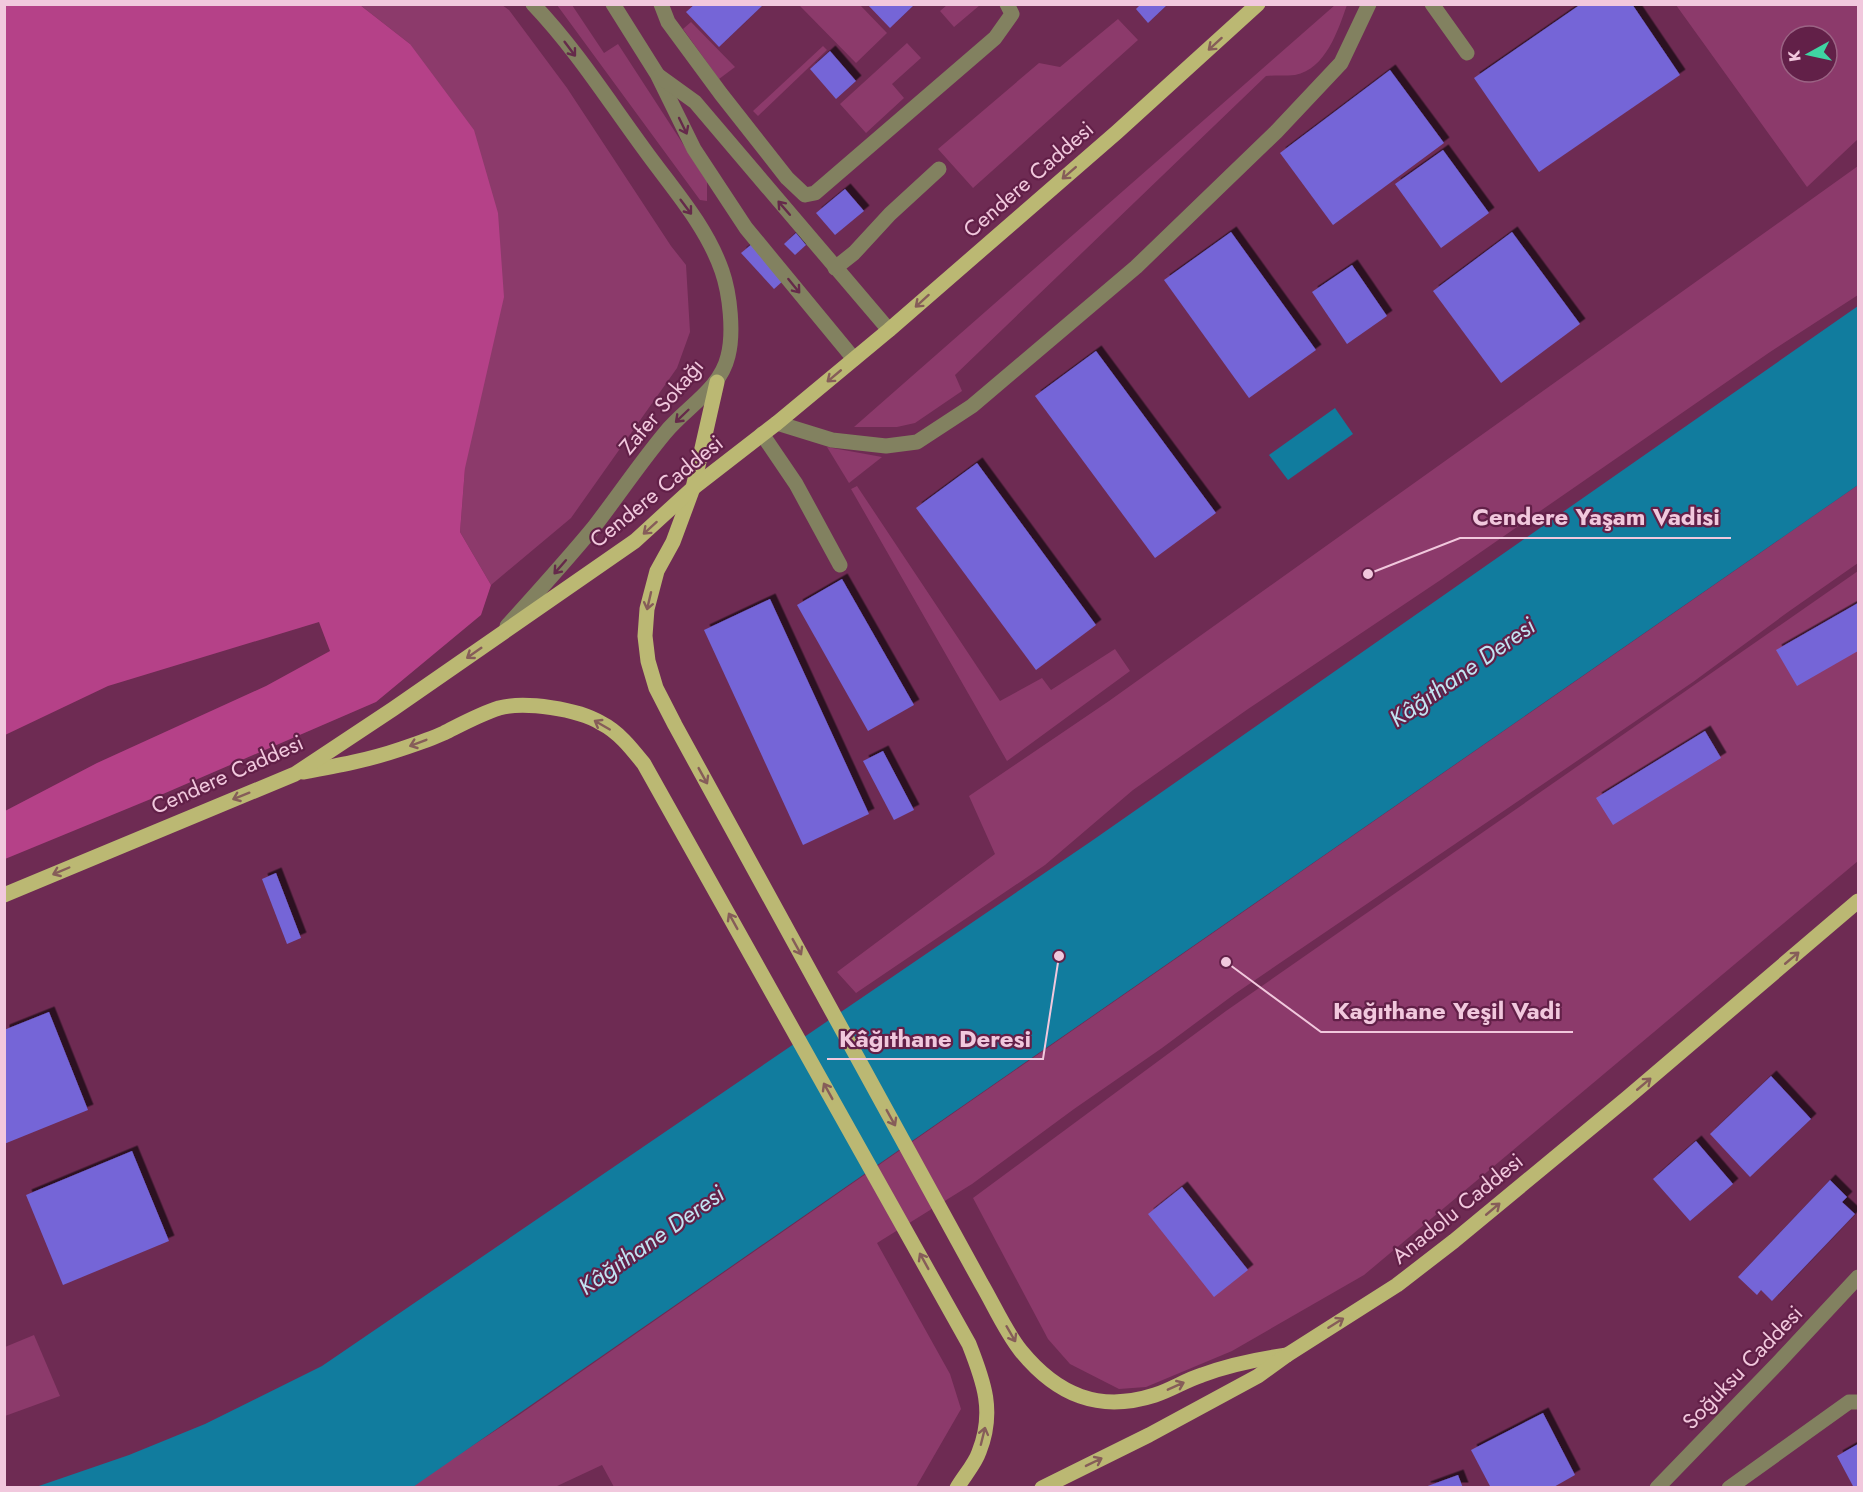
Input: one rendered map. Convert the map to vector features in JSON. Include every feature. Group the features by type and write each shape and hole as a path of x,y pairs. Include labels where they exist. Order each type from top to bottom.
{"main road":[{"name":"Cendere Caddesi","path":"4,894 295,774 635,541 693,488 777,423 889,330 1117,132 1258,4"},
{"path":"717,382 693,488 673,542 657,571 647,609 645,636 648,662 656,688 1019,1349 1059,1388 1082,1397 1117,1402 1137,1400 1202,1375 1262,1359 1287,1355"},
{"path":"295,774 354,763 400,750 442,734 479,715 501,708 528,704 571,711 601,723 623,739 644,764 969,1344 983,1381 987,1420 979,1453 957,1488"},
{"name":"Anadolu Caddesi","path":"1042,1488 1169,1425 1258,1376 1397,1285 1454,1241 1627,1098 1858,902"}],"street":[{"name":"Zafer Sokağı","path":"498,636 564,563 667,430 717,382 728,357 730,336 729,304 723,272 705,232 548,20 533,4"},
{"path":"613,4 657,74 694,149 746,228 854,359"},
{"path":"661,4 668,22 721,94 787,178 805,195 815,193 994,38 1012,14 1007,4"},
{"path":"777,423 832,440 886,446 917,442 972,406 1136,267 1276,132 1341,63 1369,4"},
{"path":"1434,5 1467,53"},
{"path":"657,74 695,102 889,330"},
{"path":"836,268 939,169"},
{"path":"762,434 796,484 840,564"},
{"name":"Soğuksu Caddesi","path":"1657,1488 1858,1277"},
{"path":"1729,1488 1849,1402 1858,1402"}],"shaded area":[{"path":"5,4 360,5 410,44 474,130 498,213 504,297 465,468 460,532 491,585 481,615 376,702 5,859 5,811 97,763 266,686 330,651 319,622 108,686 5,735"},
{"path":"360,5 502,5 509,10 567,88 671,246 686,265 690,332 677,368 571,518 491,585 460,532 465,468 410,44"},
{"path":"557,5 572,5 604,53 618,44 707,181 707,201 700,200"},
{"path":"799,5 860,5 887,33 856,63"},
{"path":"947,5 980,5 954,27 940,11"},
{"path":"1335,5 1347,5 1335,37 1323,57 1306,71 1295,75 1266,76 955,375 962,391 915,423 897,427 854,427"},
{"path":"1676,5 1858,5 1858,139 1807,187"},
{"path":"1118,19 1138,40 973,188 938,149 1039,63 1060,67"},
{"path":"691,22 735,67 719,79 683,29"},
{"path":"907,43 921,58 892,84 904,98 866,133 840,104"},
{"path":"823,46 827,50 758,116 753,111"},
{"path":"1858,166 1858,295 1770,352 1442,579 1248,709 1133,790 1045,865 856,993 837,972 995,854 969,796 1109,701"},
{"path":"827,447 882,457 849,483"},
{"path":"1858,485 1858,563 1693,682 1236,993 972,1184 877,1243 950,1374 961,1409 916,1487 614,1487 602,1465 555,1487 408,1488 516,1417"},
{"path":"857,486 1000,701 1042,678 1051,690 1115,649 1130,671 1007,761 851,489"},
{"path":"1858,571 1858,861 1364,1275 1232,1351 1146,1387 1119,1389 1070,1364 1048,1339 973,1198 1226,1011"},
{"path":"34,1335 60,1396 5,1416 5,1347"}],"water":[{"path":"1858,306 1858,485 413,1487 33,1488 129,1455 205,1424 322,1366 1093,840"},
{"path":"1335,408 1353,434 1288,480 1269,455"}],"building":[{"path":"695,4 764,4 719,47 686,12"},
{"path":"867,4 915,4 890,28"},
{"path":"1141,4 1168,4 1148,23 1136,9"},
{"path":"1581,4 1632,4 1680,75 1539,172 1474,78"},
{"path":"830,51 856,81 836,99 810,69"},
{"path":"1390,70 1444,143 1333,225 1280,153"},
{"path":"1443,150 1489,213 1441,248 1395,184"},
{"path":"845,189 864,211 835,235 816,213"},
{"path":"1231,232 1316,350 1249,398 1164,280"},
{"path":"1512,232 1580,324 1501,383 1433,291"},
{"path":"796,233 806,245 795,255 784,244"},
{"path":"752,244 784,280 774,289 741,253"},
{"path":"1352,265 1387,316 1347,344 1312,292"},
{"path":"1096,351 1216,513 1155,558 1035,396"},
{"path":"977,463 1096,625 1036,670 916,508"},
{"path":"842,579 914,705 868,731 797,605"},
{"path":"770,599 869,814 803,845 704,630"},
{"path":"1858,603 1858,651 1797,686 1776,650"},
{"path":"1705,731 1721,758 1613,825 1596,798"},
{"path":"883,751 914,810 894,820 863,761"},
{"path":"276,873 301,938 287,944 262,879"},
{"path":"49,1012 88,1110 4,1144 4,1030"},
{"path":"1771,1076 1811,1119 1750,1177 1710,1134"},
{"path":"1696,1141 1733,1184 1690,1221 1653,1179"},
{"path":"132,1151 169,1241 63,1285 26,1195"},
{"path":"1830,1180 1847,1197 1842,1202 1855,1214 1772,1301 1761,1290 1757,1295 1738,1277"},
{"path":"1182,1187 1248,1270 1214,1297 1148,1214"},
{"path":"1543,1413 1575,1475 1552,1488 1491,1488 1471,1450"},
{"path":"1858,1444 1858,1488 1854,1488 1837,1456"},
{"path":"1458,1475 1463,1488 1425,1488 1425,1487"}],"place":[{"name":"Cendere Yaşam Vadisi","path":"1368,574"},
{"name":"Kâğıthane Deresi","path":"1059,956"},
{"name":"Kağıthane Yeşil Vadi","path":"1226,962"}]}
